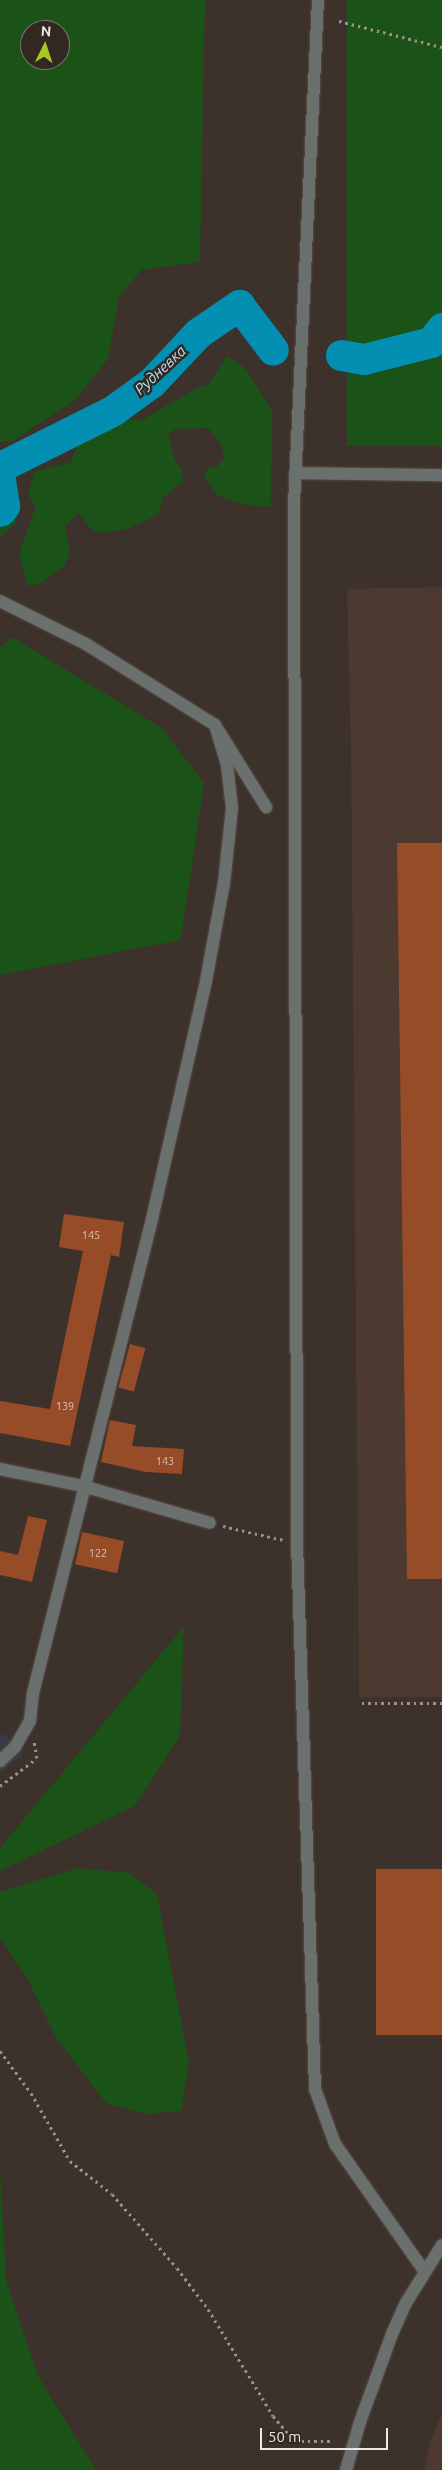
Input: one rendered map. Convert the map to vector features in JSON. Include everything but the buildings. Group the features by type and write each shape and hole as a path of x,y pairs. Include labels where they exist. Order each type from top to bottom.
{"street":[{"path":"318,0 295,473 297,1534 315,2089 335,2144 425,2272"},
{"path":"295,473 442,475"},
{"path":"0,602 86,644 215,726 266,807"},
{"path":"0,1761 15,1747 30,1721 32,1693 154,1210 206,981 224,883 232,808 227,765 215,726"},
{"path":"0,1469 83,1486 210,1523"},
{"path":"346,2470 360,2422 392,2334 406,2303 442,2245"}],"path":[{"path":"339,21 442,47"},
{"path":"210,1523 283,1540"},
{"path":"362,1704 442,1702"},
{"path":"0,2051 31,2093 70,2161 112,2194 177,2268 230,2343 273,2416 295,2441 331,2440"}],"shaded area":[{"path":"442,587 442,1697 359,1697 351,753 347,589"},
{"path":"3,1733 23,1755 0,1772 0,1736"},
{"path":"442,2413 442,2470 424,2470 430,2443"}],"green space":[{"path":"0,0 205,0 200,262 141,270 119,297 108,359 75,400 13,441 0,442"},
{"path":"347,0 442,0 442,446 347,446"},
{"path":"227,356 245,368 272,410 271,507 246,505 218,496 204,476 209,466 216,468 224,458 222,445 208,428 176,429 168,434 175,460 182,470 183,484 175,486 172,493 163,496 159,514 128,529 106,532 93,531 78,513 65,526 70,552 65,565 40,584 28,586 19,555 36,506 28,495 34,472 71,462 80,440 92,438 124,419 142,420 197,388 208,385"},
{"path":"0,508 17,522 0,537"},
{"path":"12,637 162,728 204,783 181,940 0,975 0,647"},
{"path":"184,1626 180,1736 135,1806 0,1871 0,1848"},
{"path":"78,1868 129,1873 157,1894 189,2063 181,2111 146,2114 106,2103 55,2036 28,1980 0,1938 0,1892"},
{"path":"0,2168 6,2280 38,2376 96,2470 0,2470"}],"waterway":[{"name":"Рудневка","path":"0,467 112,411 152,382 198,333 239,305 273,350"},
{"name":"Рудневка","path":"341,355 364,359 431,342 442,328"},
{"name":"Рудневка","path":"0,480 4,506 0,511"}]}
